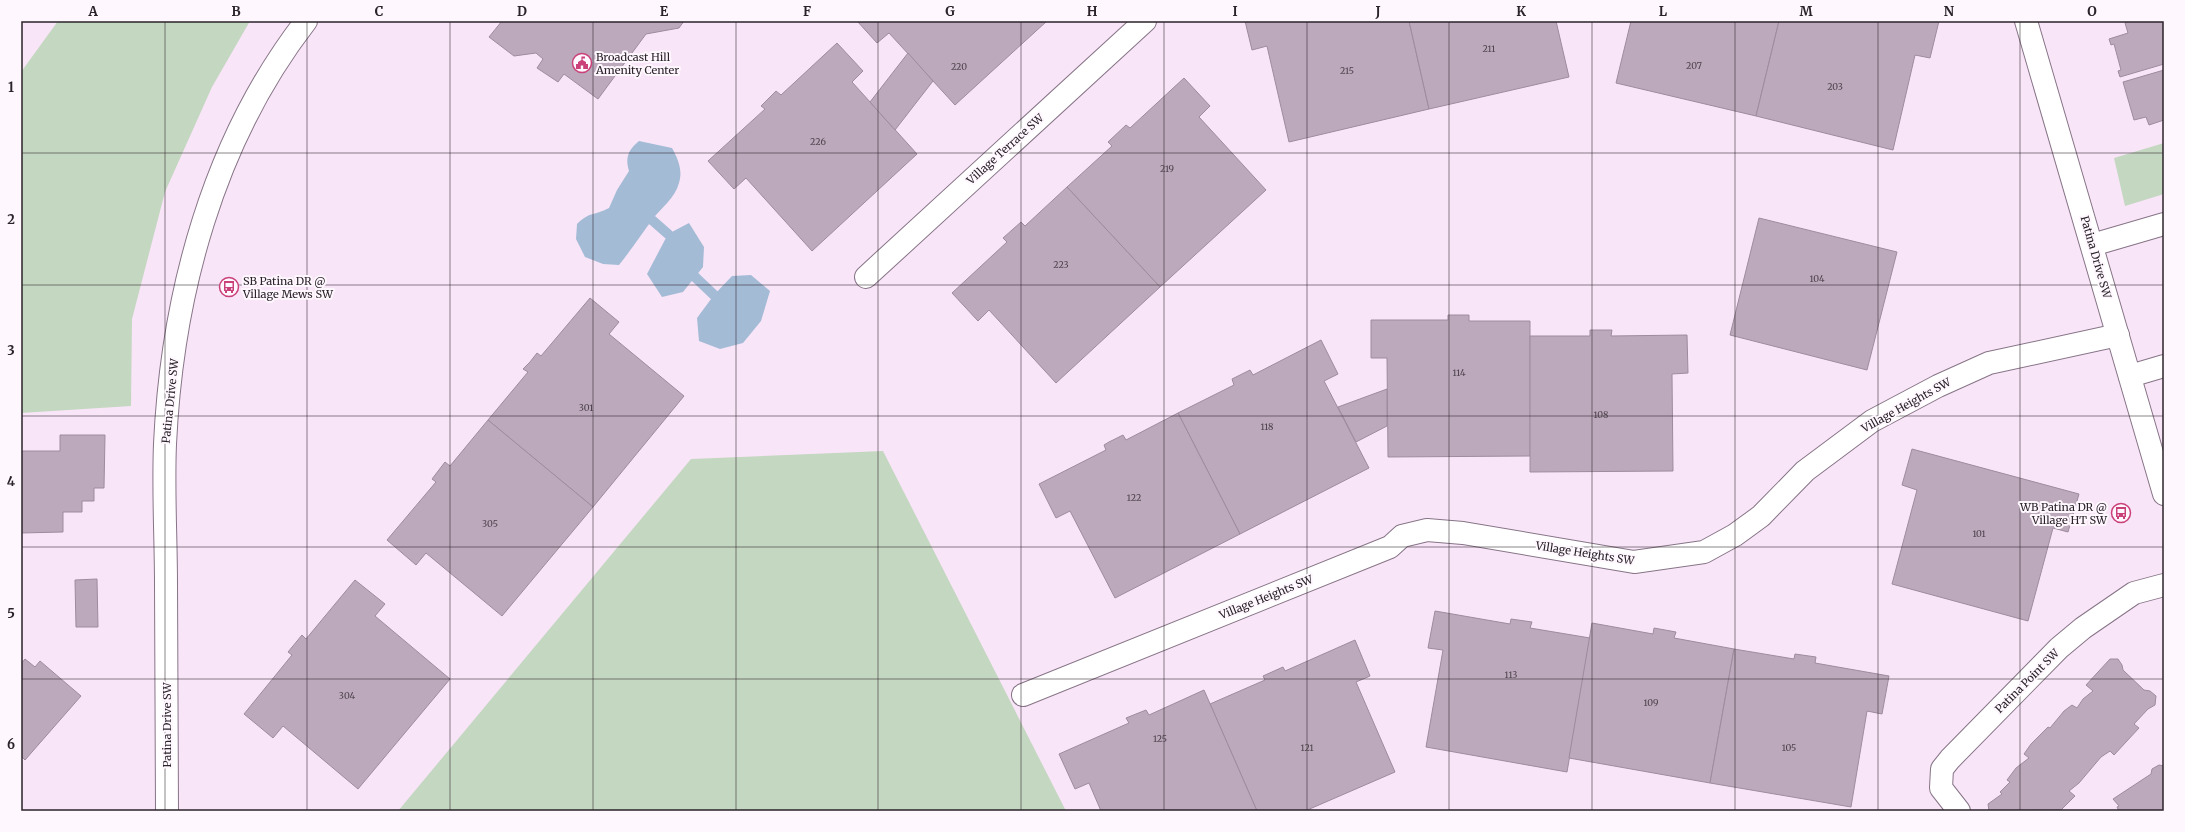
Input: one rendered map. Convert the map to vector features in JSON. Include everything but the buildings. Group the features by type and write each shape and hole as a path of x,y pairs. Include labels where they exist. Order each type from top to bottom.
{"street":[{"name":"Patina Drive SW","path":"167,811 165,445 181,308 192,259 229,154 264,80 280,54 306,21"},
{"name":"Village Terrace SW","path":"866,277 1145,21"},
{"name":"Patina Drive SW","path":"2026,21 2164,494"},
{"path":"2092,245 2164,224"},
{"name":"Village Heights SW","path":"1023,695 1390,547 1402,536 1414,532 1427,530 1463,534 1634,562 1704,552 1735,535 1761,516 1805,471 1872,421 1938,386 1989,363 2118,335"},
{"path":"2130,376 2164,366"},
{"name":"Patina Point SW","path":"1959,811 1941,788 1942,769 1950,759 2059,648 2083,628 2134,593 2164,585"}],"green space":[{"path":"58,21 250,21 212,87 165,192 132,319 131,406 21,413 21,72"},
{"path":"2164,143 2164,194 2125,206 2114,158"},
{"path":"883,451 1066,811 398,811 691,459"}],"water":[{"path":"639,141 672,148 678,160 680,169 679,183 671,198 652,220 619,265 603,264 585,257 576,239 577,224 589,215 609,208 617,190 629,171 627,162 628,154"},
{"path":"689,223 704,247 703,267 683,292 662,297 647,274 668,234"},
{"path":"751,275 770,291 761,321 743,343 720,349 699,341 697,318 714,295 732,276"}],"waterway":[{"path":"652,220 668,234"},
{"path":"695,277 714,295"}],"place":[{"name":"Broadcast Hill Amenity Center","path":"582,63"},
{"name":"SB Patina DR @ Village Mews SW","path":"229,287"},
{"name":"WB Patina DR @ Village HT SW","path":"2121,513"}]}
